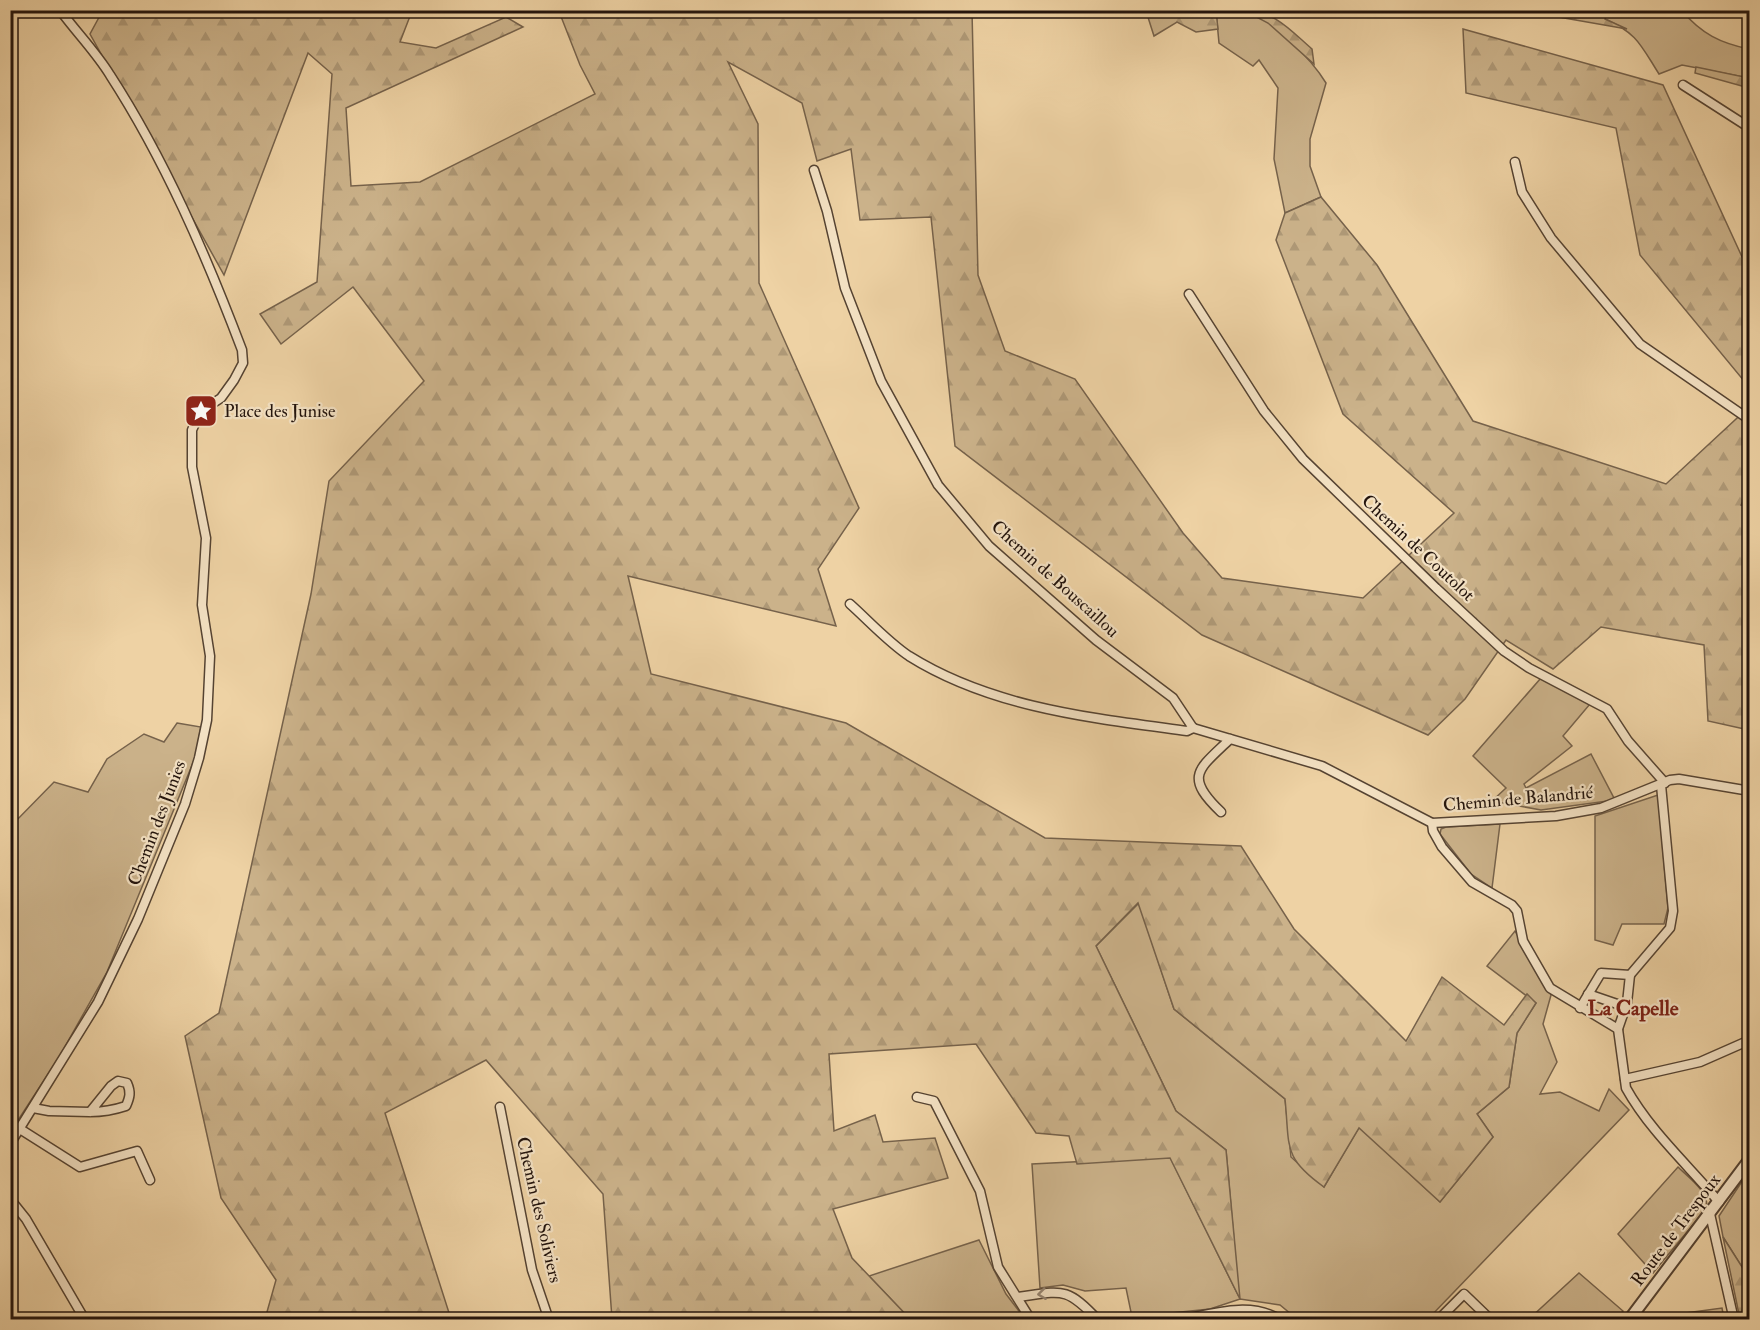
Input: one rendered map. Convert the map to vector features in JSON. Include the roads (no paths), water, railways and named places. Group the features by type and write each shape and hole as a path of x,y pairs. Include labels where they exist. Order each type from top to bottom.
{"street":[{"name":"Chemin des Junies","path":"10,1144 98,1002 138,919 185,804 199,758 207,720 210,656 202,605 206,538 192,467 192,430 201,411 221,398 243,363 242,350 201,246 168,178 110,74 60,10"},
{"path":"1683,85 1749,128"},
{"path":"1515,162 1522,192 1551,238 1640,344 1749,420"},
{"name":"Chemin de Bouscaillou","path":"814,170 827,212 845,288 881,381 938,485 989,546 1096,640 1173,698 1193,728"},
{"name":"Chemin de Coutolot","path":"1190,294 1264,411 1304,459 1504,651 1529,668 1607,709 1628,741 1663,784"},
{"name":"Chemin de Balandrié","path":"850,604 909,655 976,688 1042,708 1094,719 1187,731 1193,728 1322,766 1432,823 1556,816 1601,808 1679,779 1749,791"},
{"path":"1221,812 1207,799 1198,776 1199,769 1230,739"},
{"path":"1663,784 1673,911 1670,928 1630,975 1626,1007 1617,1029 1625,1079 1630,1095 1652,1126 1719,1202"},
{"path":"1432,823 1433,831 1442,847 1472,882 1512,905 1517,911 1523,941 1550,988 1617,1029"},
{"path":"1580,1008 1601,973 1630,975"},
{"path":"1588,994 1626,1007"},
{"path":"1625,1079 1700,1062 1749,1040"},
{"path":"33,1108 50,1112 90,1112 113,1111 126,1106 130,1092 127,1083 118,1081 111,1086 90,1112"},
{"path":"917,1097 934,1101 941,1111 951,1140 980,1191 998,1267 1030,1320"},
{"name":"Chemin des Soliviers","path":"500,1107 532,1270 549,1320"},
{"path":"20,1129 80,1167 137,1151 150,1180"},
{"name":"Route de Trespoux","path":"1629,1320 1749,1159"},
{"path":"10,1199 26,1219 85,1320"},
{"path":"1710,1214 1734,1320"},
{"path":"1018,1297 1065,1292 1077,1298 1098,1320"},
{"path":"1438,1320 1464,1294 1491,1320"},
{"path":"1175,1320 1248,1308 1266,1311 1281,1320"}],"place":[{"name":"Place des Junise","path":"201,411"}],"district":[{"name":"La Capelle","path":"1633,1008"}]}
